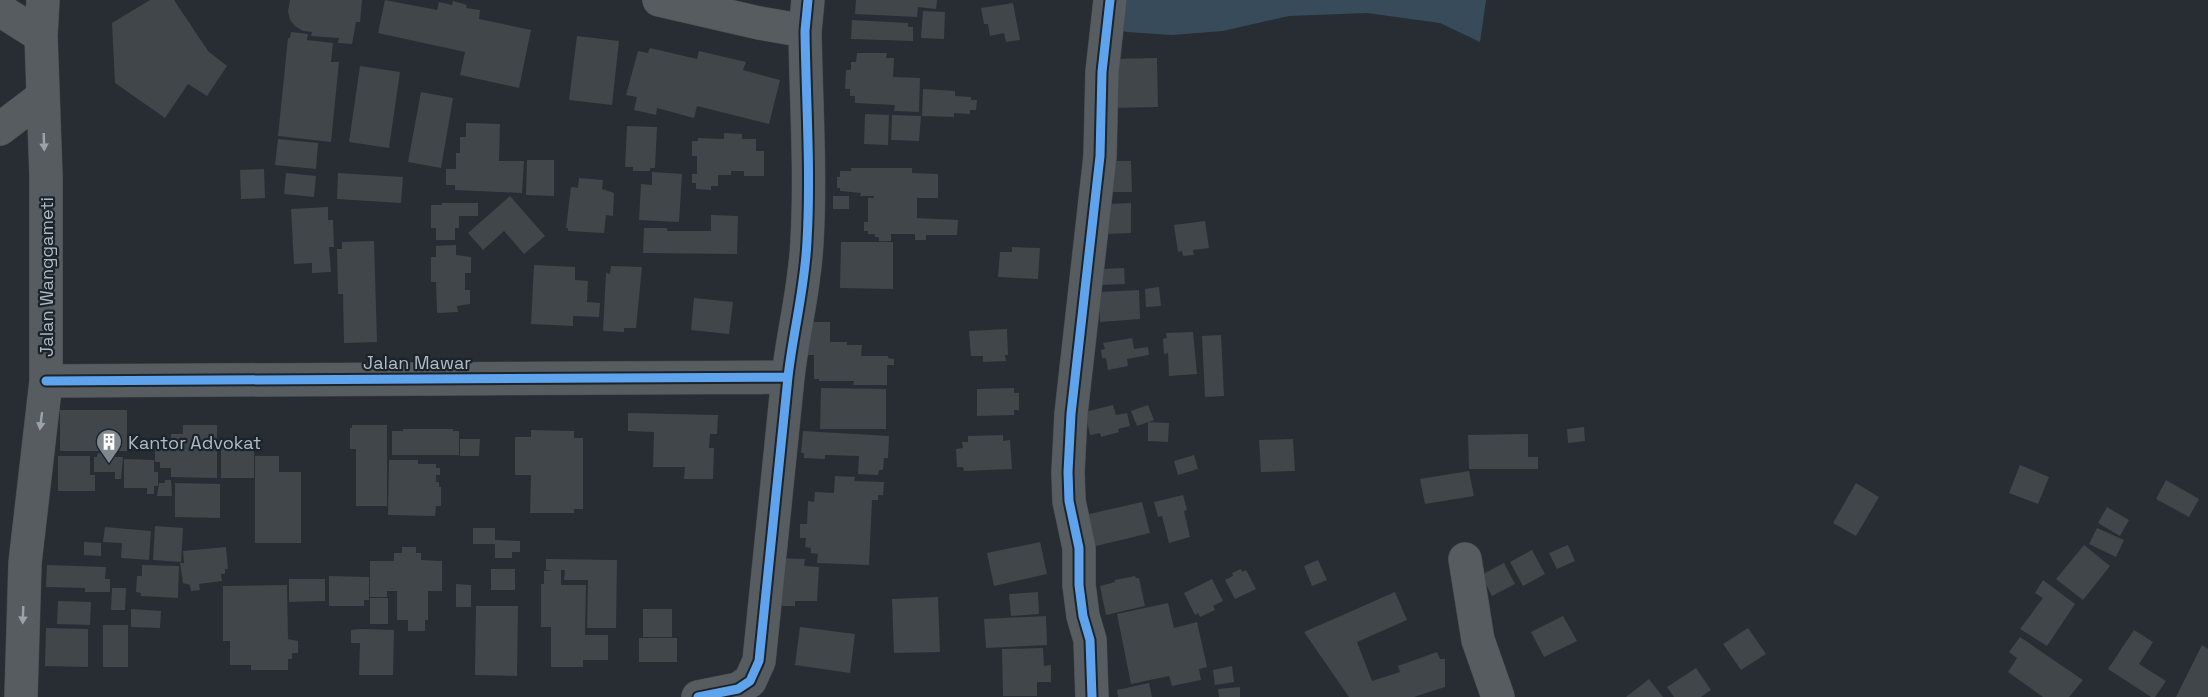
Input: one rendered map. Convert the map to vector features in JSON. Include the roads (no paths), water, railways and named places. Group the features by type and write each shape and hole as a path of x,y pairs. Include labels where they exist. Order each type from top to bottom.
{"street":[{"name":"Jalan Wanggameti","path":"21,697 25,563 46,381 46,176 41,36 43,0"},
{"path":"659,0 759,23 806,15 807,241 802,296 792,339 759,661 750,681 738,689 698,697"},
{"path":"1092,697 1090,640 1083,616 1079,585 1079,548 1069,501 1068,472 1071,414 1100,156 1102,72 1110,0"},
{"path":"0,10 41,36"},
{"path":"0,129 42,97"},
{"name":"Jalan Mawar","path":"46,381 788,377"},
{"path":"1465,559 1478,640 1498,697"}],"water":[{"path":"1094,0 1486,0 1480,42 1440,23 1367,13 1289,16 1223,31 1172,35 1127,32 1092,22"}],"place":[{"name":"Kantor Advokat","path":"109,465"}]}
